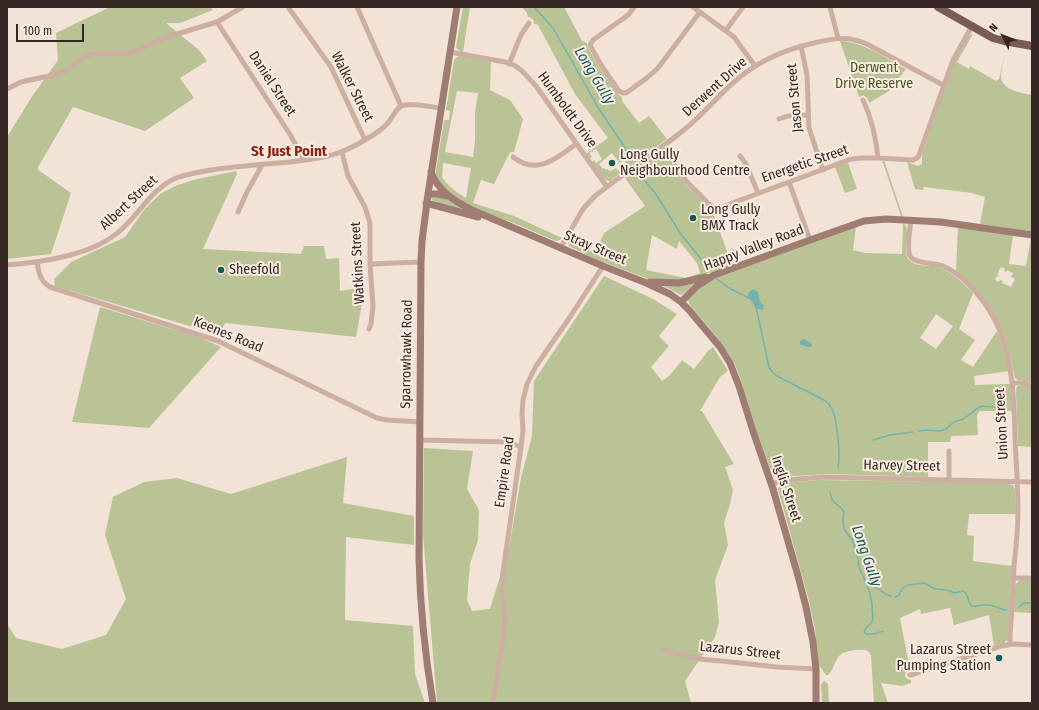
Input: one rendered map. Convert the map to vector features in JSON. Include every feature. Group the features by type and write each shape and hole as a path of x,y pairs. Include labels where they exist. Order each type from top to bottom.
{"main road":[{"name":"Sparrowhawk Road","path":"433,703 428,673 420,588 419,558 421,262 426,203 457,7"},
{"path":"938,7 997,39 1032,46"},
{"name":"Stray Street","path":"431,172 438,185 449,197 472,210 644,282 670,294 681,302"},
{"path":"428,194 438,194 449,197"},
{"name":"Stray Street","path":"426,203 497,221"},
{"name":"Happy Valley Road","path":"681,302 697,286 714,275 864,221 879,219 941,222 1032,235"},
{"path":"644,282 679,283 714,275"},
{"name":"Inglis Street","path":"681,302 692,313 726,355 737,378 751,426 772,484 806,607 813,642 816,669 816,703"}],"street":[{"path":"7,89 27,80 63,72 91,54 131,52 167,36 217,22 243,7"},
{"name":"Walker Street","path":"288,7 331,67 364,140"},
{"path":"357,7 401,106 410,104 441,108"},
{"path":"634,7 627,16 593,40 590,44 590,47 601,65 622,93 626,93 658,68 700,12"},
{"path":"694,7 726,30 737,40 755,66"},
{"path":"726,30 743,7"},
{"path":"830,7 838,38"},
{"name":"Daniel Street","path":"217,22 293,139 304,160"},
{"path":"509,64 521,35 529,23"},
{"name":"Energetic Street","path":"661,147 687,182 710,205 719,208 851,160 878,158 917,161 954,56 972,26"},
{"name":"Derwent Drive","path":"561,247 590,200 690,125 734,82 755,66 774,56 801,46 838,38 850,39 867,44 943,86"},
{"name":"Jason Street","path":"801,46 807,74 809,128 822,170"},
{"name":"Humboldt Drive","path":"450,52 499,61 518,68 529,78 607,187"},
{"path":"863,100 869,114 878,158"},
{"name":"Albert Street","path":"7,265 56,259 100,244 120,231 158,190 176,178 203,172 326,157 342,152 375,134 386,125 401,106"},
{"path":"780,119 788,116 808,115"},
{"path":"513,157 525,164 539,165 554,160 576,144"},
{"name":"Watkins Street","path":"342,152 348,176 365,207 371,229 370,264 373,306 369,330"},
{"path":"740,156 746,164 758,193"},
{"path":"238,212 262,165"},
{"path":"789,182 810,240"},
{"name":"Union Street","path":"911,220 910,257 915,261 934,263 947,268 965,282 981,299 991,314 1000,331 1008,358 1013,383 1018,519 1010,644"},
{"name":"Keenes Road","path":"37,262 40,278 50,287 218,341 377,418 420,422"},
{"path":"370,264 421,262"},
{"name":"Empire Road","path":"493,703 505,625 501,586 521,447 523,430 523,400 527,384 536,366 603,266"},
{"path":"1013,383 1024,383 1032,387"},
{"path":"419,440 508,442 521,447"},
{"path":"949,451 949,480"},
{"name":"Harvey Street","path":"772,484 788,480 822,477 1032,482"},
{"path":"1014,578 1032,578"},
{"path":"910,675 998,646 1010,644 1032,645"},
{"name":"Lazarus Street","path":"664,650 699,659 777,667 816,669"}],"green space":[{"path":"110,7 210,7 213,10 180,23 166,23 200,51 207,61 180,78 194,98 145,131 73,107 37,169 71,193 51,254 7,259 7,137 31,98 58,60 56,33"},
{"path":"463,7 470,7 463,52 458,50 456,47"},
{"path":"522,7 564,7 582,41 587,43 587,46 600,69 622,97 622,101 639,123 649,116 667,139 629,167 624,160 618,164 619,162 612,153 599,164 603,169 608,169 609,171 616,168 618,171 621,169 623,171 610,181 605,180 592,162 594,160 596,163 602,159 596,149 589,153 592,157 590,158 586,154 608,138 575,94 538,25 534,24 534,21 528,17 527,13"},
{"path":"973,34 957,62 969,69 970,66 996,81 999,79 1005,54 1001,74 1002,81 1008,88 1032,95 1032,232 980,224 985,197 972,193 924,187 923,190 915,189 907,162 918,166 922,164 922,154 954,62 969,36"},
{"name":"Derwent Drive Reserve","path":"840,41 866,47 906,69 889,91 869,103 865,96 859,97"},
{"path":"460,56 491,62 490,90 510,100 523,119 514,152 509,154 494,184 481,180 473,203 514,216 562,238 560,240 556,241 465,204 443,188 436,176 444,120 449,120 450,111 446,110 454,60","holes":["457,91 478,93 475,113 475,141 473,157 445,152","443,163 471,168 466,198 453,189 442,177"]},
{"path":"661,153 664,155 686,185 712,210 732,265 688,280 651,280 593,258 569,246 568,241 595,253 604,233 645,206 625,178 657,154","holes":["652,235 677,249 679,241 697,263 700,273 686,278 646,270"]},
{"path":"882,160 884,160 903,217 901,216"},
{"path":"848,163 857,189 845,193 835,167"},
{"path":"236,171 237,174 203,249 301,254 304,246 324,246 326,259 339,258 340,291 365,287 356,337 225,323 220,335 55,286 54,279 71,262 125,237 144,210 160,194 175,186 193,180"},
{"path":"431,197 445,198 464,210 443,205 432,200"},
{"path":"903,223 907,230 906,255 911,262 914,264 934,266 943,269 957,278 973,293 959,329 975,340 961,360 973,367 997,331 1009,371 974,376 975,385 1010,384 1012,411 980,411 977,415 978,435 951,436 950,442 928,442 928,477 828,474 779,477 773,473 770,468 735,364 716,336 690,305 688,300 693,293 716,277 856,226 853,250 865,253 902,254","holes":["936,314 953,326 936,349 920,338"]},
{"path":"958,227 1013,235 1009,264 1026,266 1032,237 1032,384 1015,378 1004,335 995,316 988,304 975,288 956,271","holes":["1001,267 1005,269 1004,271 1006,272 1007,270 1013,273 1011,277 1015,279 1011,287 1002,283 1003,281 1000,280 999,282 995,280 997,276 999,277 997,275"]},
{"path":"604,276 653,299 677,314 659,336 669,346 651,367 662,381 670,375 682,360 694,369 713,347 728,371 720,377 700,411 702,411 734,464 725,467 733,490 724,523 728,545 715,580 719,622 715,637 685,681 691,703 437,703 423,534 424,448 473,451 467,489 479,510 478,540 470,564 467,600 472,611 490,609 509,548 521,478 532,436 534,381"},
{"path":"695,282 682,295 664,286"},
{"path":"100,307 201,338 221,347 149,428 72,422"},
{"path":"1020,385 1027,386 1032,390 1032,447 1018,446 1016,389"},
{"path":"347,457 343,503 414,516 414,545 346,537 345,620 413,626 415,674 425,703 7,703 7,624 16,638 62,649 106,635 126,599 105,535 113,497 144,482 177,478 231,494"},
{"path":"819,480 1002,483 1013,485 1015,490 1016,514 969,514 967,535 974,536 973,561 1012,566 1008,639 1004,643 994,645 989,615 954,625 950,608 921,614 920,609 900,618 910,670 906,672 905,676 907,679 911,680 911,683 902,686 881,683 888,703 874,703 871,656 866,650 852,650 844,652 837,658 830,673 826,675 819,665 815,630 809,601 778,489 780,485 784,483"},
{"path":"1020,580 1032,580 1032,613 1014,612 1015,587"},
{"path":"825,681 828,684 829,703 822,703 821,684"}],"water":[{"path":"753,289 758,292 760,302 764,305 763,310 755,308 748,296 749,292"},
{"path":"804,339 812,344 812,346 809,347 801,345 800,341"}],"waterway":[{"name":"Long Gully","path":"534,7 553,28 599,109 632,160"},
{"name":"Long Gully","path":"638,173 656,194 680,233 709,269"},
{"name":"Long Gully","path":"717,279 729,288 751,299"},
{"name":"Long Gully","path":"756,307 769,367 772,372 824,400 832,409 838,438 838,467"},
{"path":"919,431 940,431 946,429 954,422 963,419 982,406 1006,408"},
{"path":"873,440 890,435 913,432"},
{"name":"Long Gully","path":"830,492 832,500 844,512 844,529 853,541 859,567 869,590 873,620 864,632 866,634 874,634 883,631"},
{"path":"865,582 891,596"},
{"path":"895,597 899,595 902,589 908,585 924,583 935,589 947,590 955,593 963,591 965,592 972,606 991,605 1007,610"},
{"path":"1019,607 1024,603 1032,603"}],"place":[{"name":"Long Gully Neighbourhood Centre","path":"612,163"},
{"name":"Long Gully BMX Track","path":"693,218"},
{"name":"Sheefold","path":"221,270"},
{"name":"Lazarus Street Pumping Station","path":"999,658"}],"district":[{"name":"St Just Point","path":"289,152"}]}
